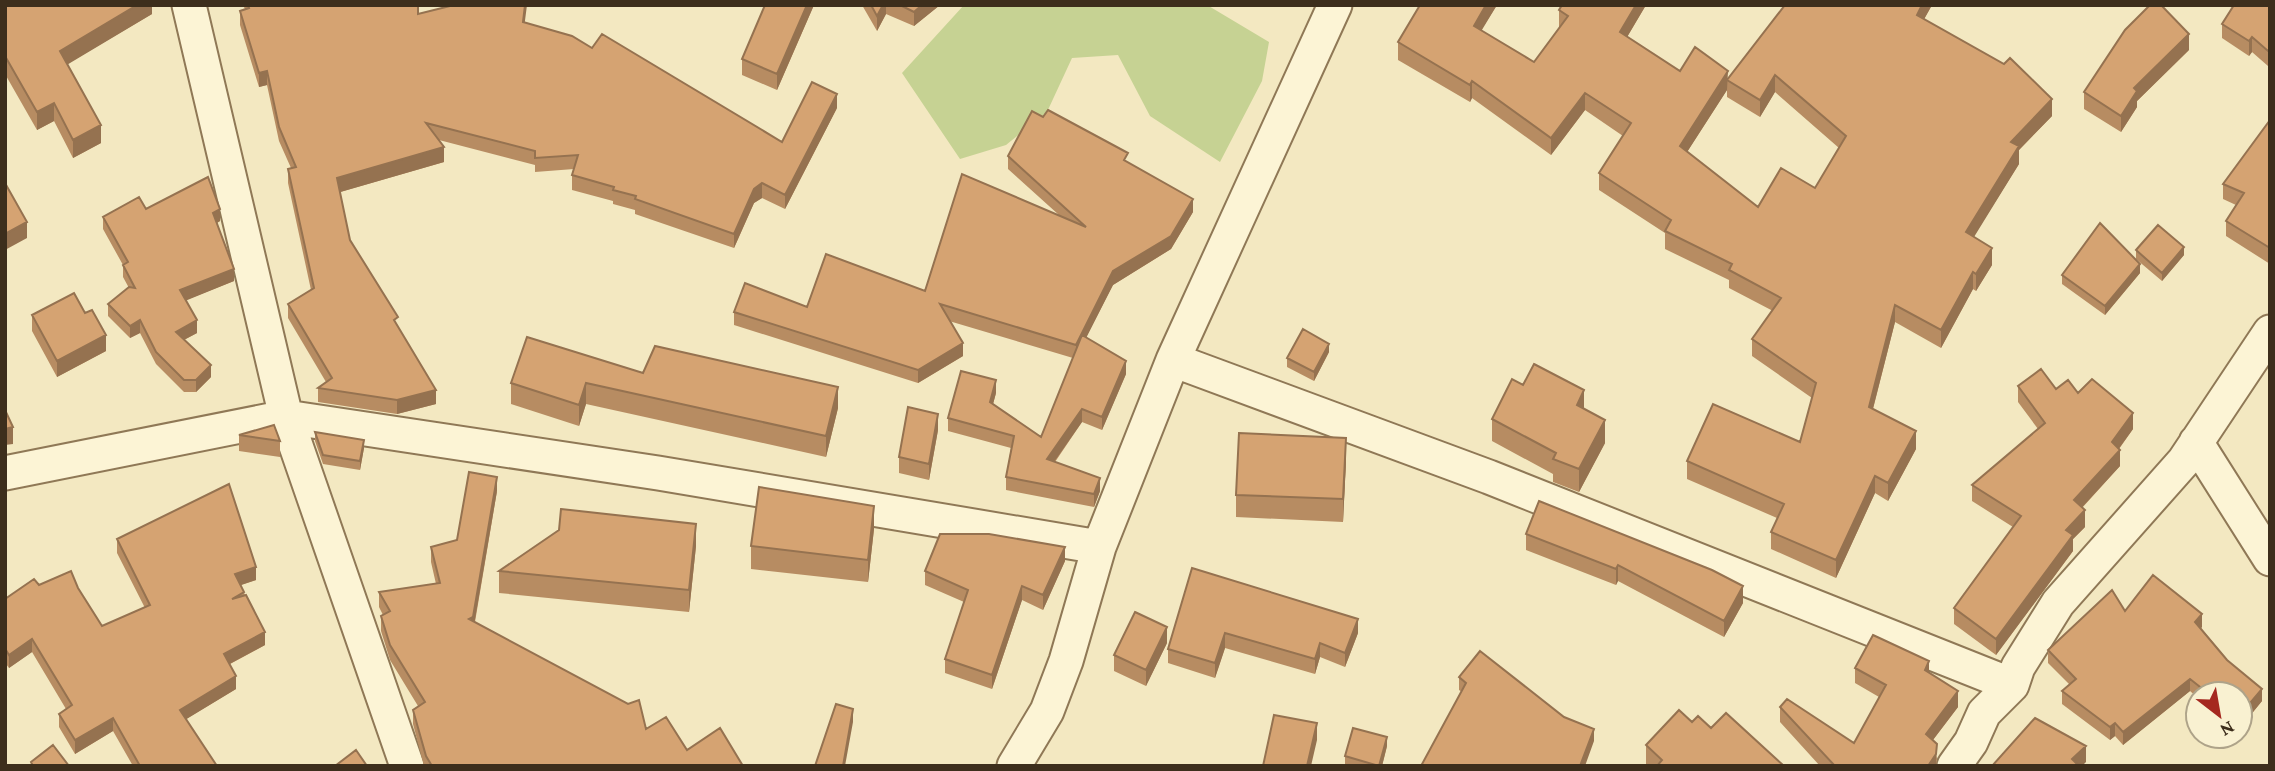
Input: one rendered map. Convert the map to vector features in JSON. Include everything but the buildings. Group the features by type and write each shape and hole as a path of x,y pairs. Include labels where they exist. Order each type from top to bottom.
{"street":[{"path":"189,5 286,417 407,766"},
{"path":"1014,766 1047,711 1061,674 1099,547 1173,360 1335,5"},
{"path":"1954,766 1971,742 1984,713 2012,685 2018,667 2057,603 2184,461 2270,332"},
{"path":"1173,360 1489,477 2012,685"},
{"path":"5,473 286,417 658,473 1099,547"},
{"path":"2196,442 2270,559"}],"green space":[{"path":"964,5 1207,5 1269,42 1262,81 1220,162 1150,116 1118,55 1072,58 1047,112 1006,145 960,159 902,73"}]}
